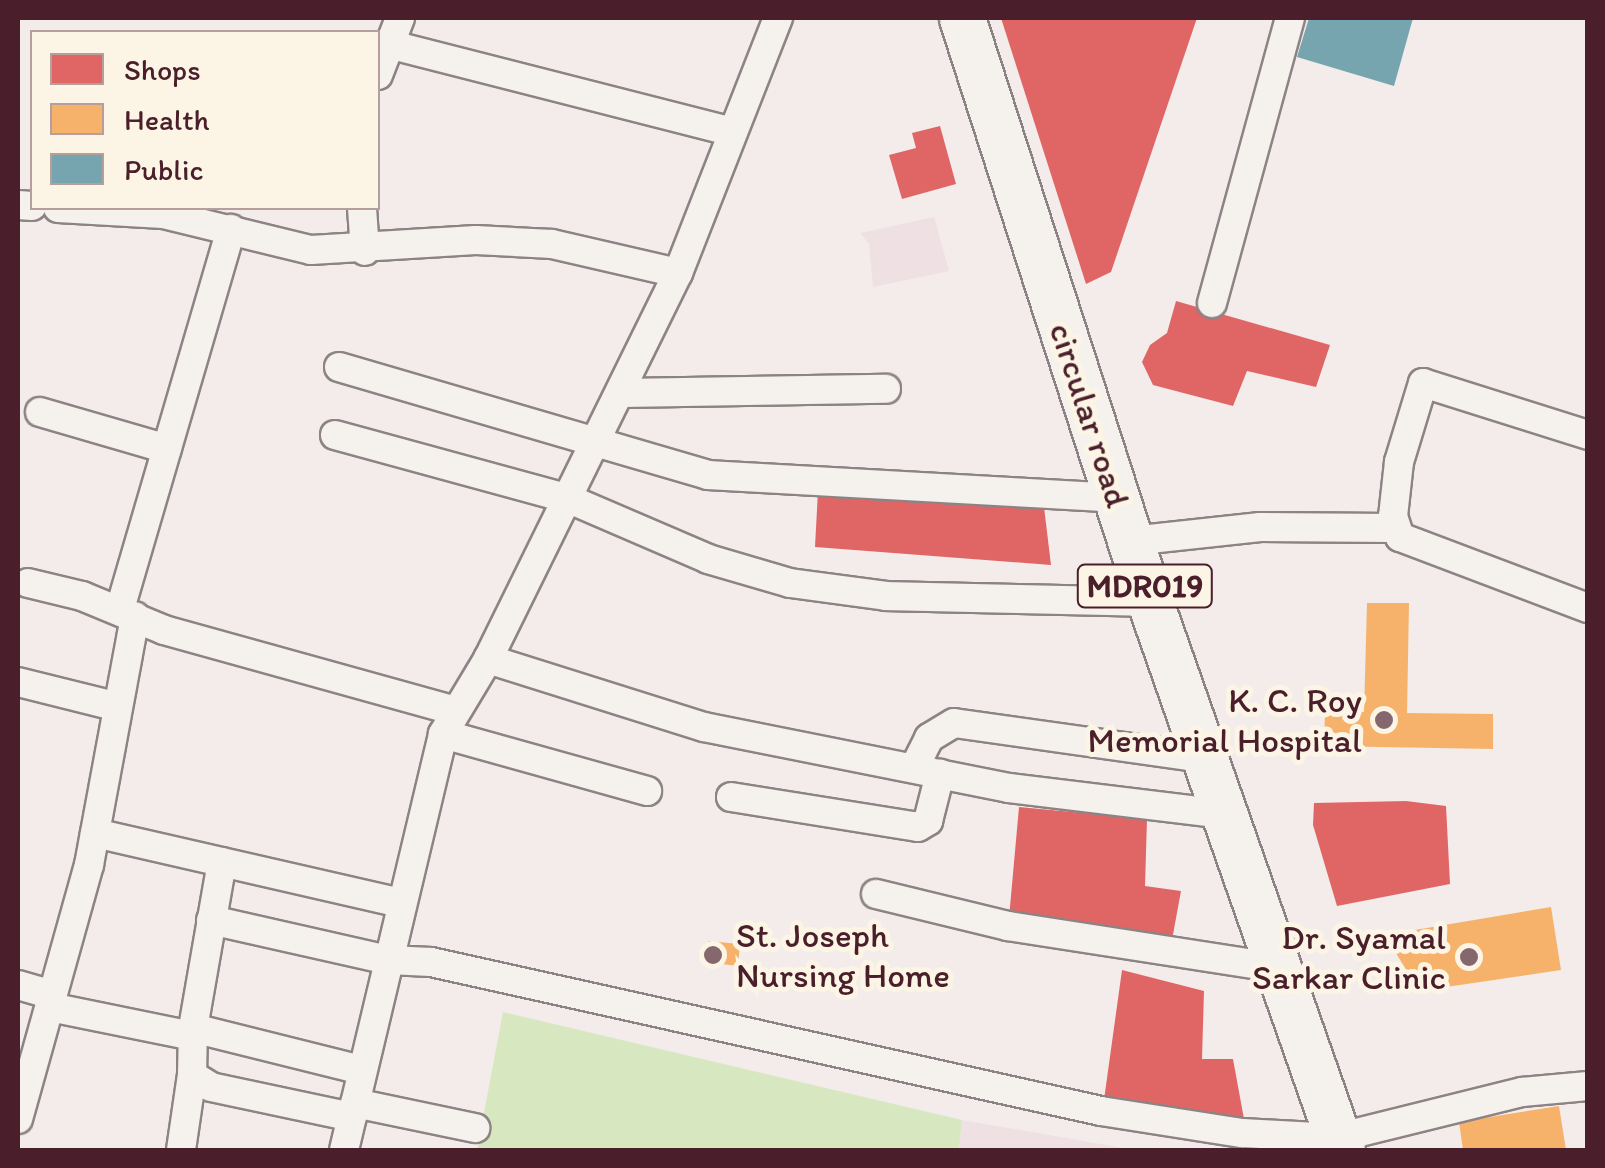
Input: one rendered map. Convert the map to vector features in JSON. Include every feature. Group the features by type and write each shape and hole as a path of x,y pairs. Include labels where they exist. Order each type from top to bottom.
{"main road":[{"name":"circular road","path":"962,18 1150,602 1279,968 1329,1146"}],"street":[{"path":"380,69 400,18"},
{"path":"344,1150 400,904 448,722 488,659 678,273 728,132 778,18"},
{"path":"1212,303 1290,18"},
{"path":"388,44 728,132"},
{"path":"93,210 163,214 312,250 365,251 442,241 552,244 678,273"},
{"path":"362,210 365,251"},
{"path":"18,1119 95,834 118,707 128,613 167,449 231,229"},
{"path":"339,367 708,475 1116,498"},
{"path":"1394,528 1399,462 1422,382 1588,435"},
{"path":"621,393 886,389"},
{"path":"40,412 167,449"},
{"path":"334,435 569,500 708,558 790,583 886,596 1150,602"},
{"path":"1131,541 1260,527 1394,528 1468,568 1588,608"},
{"path":"28,583 128,613 648,791"},
{"path":"488,659 654,714 927,771 1224,814"},
{"path":"18,682 118,707"},
{"path":"731,797 918,828 928,821 929,738 954,723 1204,758"},
{"path":"95,834 400,904"},
{"path":"181,1150 192,1075 193,1032 222,862"},
{"path":"876,894 1008,926 1279,968"},
{"path":"210,920 388,960 431,962 1101,1111 1329,1146 1522,1092 1588,1086"},
{"path":"19,986 52,1001 362,1070"},
{"path":"192,1075 211,1088 475,1128"},
{"path":"940,1091 1329,1146"}],"shaded area":[{"path":"934,217 949,271 873,287 869,244 860,233"},
{"path":"962,1120 1135,1150 959,1150"}],"green space":[{"path":"503,1012 962,1120 959,1150 477,1150"}],"building: Shops":[{"path":"1001,18 1197,18 1111,272 1086,284"},
{"path":"940,126 956,184 902,199 889,155 916,148 912,133"},
{"path":"1176,301 1330,345 1316,387 1247,371 1233,406 1153,385 1142,362 1150,345 1167,333"},
{"path":"818,491 1044,507 1051,565 815,547"},
{"path":"1406,801 1446,806 1450,884 1337,906 1313,825 1314,803"},
{"path":"1019,807 1147,819 1145,886 1181,891 1172,940 1009,918"},
{"path":"1122,970 1204,991 1202,1059 1233,1059 1246,1130 1103,1107"}],"building: Health":[{"path":"1367,603 1409,603 1407,713 1493,714 1493,749 1324,746 1325,711 1364,712"},
{"path":"1551,907 1561,970 1419,991 1385,935"},
{"path":"708,941 740,944 738,966 706,962"},
{"path":"1559,1106 1566,1150 1463,1150 1459,1122"}],"building: Public":[{"path":"1309,18 1413,18 1394,86 1297,57"}],"place":[{"name":"K. C. Roy Memorial Hospital","path":"1384,720"},
{"name":"St. Joseph Nursing Home","path":"713,955"},
{"name":"Dr. Syamal Sarkar Clinic","path":"1469,957"}]}
